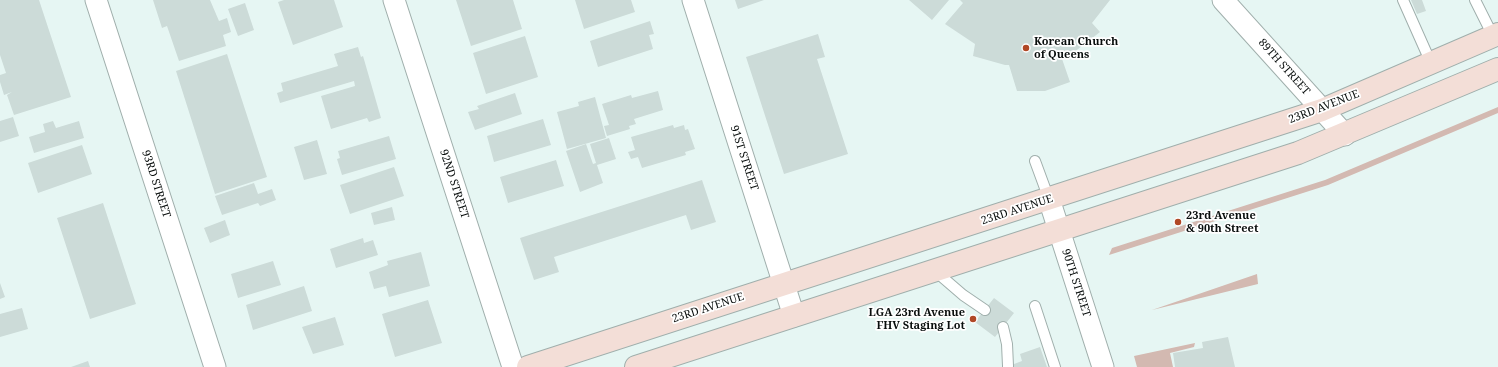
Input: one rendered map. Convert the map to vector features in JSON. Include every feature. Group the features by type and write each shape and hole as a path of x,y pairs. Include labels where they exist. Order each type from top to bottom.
{"street":[{"name":"93RD STREET","path":"96,0 215,367"},
{"name":"92ND STREET","path":"394,0 513,367"},
{"name":"91ST STREET","path":"693,0 794,316"},
{"name":"89TH STREET","path":"1223,0 1345,135"},
{"name":"23RD AVENUE","path":"528,367 1049,200 1322,110 1430,63 1496,38"},
{"path":"636,367 1298,153 1345,135 1498,69"},
{"name":"90TH STREET","path":"1049,200 1103,367"}],"lane":[{"path":"1403,0 1430,63"},
{"path":"1475,0 1496,38"},
{"path":"1035,161 1049,200"},
{"path":"934,270 963,295 984,310"},
{"path":"1035,306 1055,367"},
{"path":"1003,327 1007,344 1008,366"}],"shaded area":[{"path":"1498,107 1498,113 1328,185 1109,255 1112,248 1325,180"},
{"path":"1257,274 1258,284 1152,310"},
{"path":"1195,343 1194,347 1170,353 1173,367 1137,367 1134,356"}],"building":[{"path":"0,0 39,0 71,97 14,115 7,95 12,92 4,95 0,82 0,75 6,73 0,55"},
{"path":"153,0 210,0 219,21 227,18 231,32 223,35 226,46 179,61 167,26 162,28"},
{"path":"284,0 334,0 343,27 293,45 278,2"},
{"path":"456,0 513,0 522,29 471,46"},
{"path":"575,0 631,0 635,12 584,29"},
{"path":"735,0 764,0 738,9"},
{"path":"909,0 949,0 932,20"},
{"name":"Korean Church of Queens","path":"960,0 1110,0 1092,23 1100,32 1073,53 1061,56 1070,82 1045,91 1017,91 1009,65 973,56 975,44 945,24 963,3"},
{"path":"1411,0 1422,0 1426,11 1417,14"},
{"path":"245,3 254,30 238,36 228,9"},
{"path":"650,21 654,34 649,35 653,49 598,67 590,41"},
{"path":"818,34 825,57 817,59 848,154 784,174 746,57"},
{"path":"525,36 538,77 486,94 473,53"},
{"path":"358,47 361,57 363,56 381,118 369,122 367,118 331,129 321,96 355,86 354,81 280,103 277,93 283,91 281,83 338,66 334,54"},
{"path":"227,54 267,177 215,194 176,71"},
{"path":"658,91 663,110 634,119 636,124 629,126 630,129 607,136 604,126 609,125 602,104 631,95 632,98"},
{"path":"515,93 522,114 475,130 468,112 479,109 477,106"},
{"path":"595,97 606,138 567,149 557,112 579,106 578,102"},
{"path":"13,117 19,136 0,142 0,121"},
{"path":"543,119 551,145 494,162 487,136"},
{"path":"53,121 56,128 79,121 84,138 34,153 29,137 45,132 43,124"},
{"path":"673,125 674,128 684,125 685,130 688,129 695,149 685,152 686,155 642,168 638,157 631,159 628,152 635,150 631,137"},
{"path":"389,136 396,159 342,175 337,159 340,158 338,151"},
{"path":"609,138 616,159 597,165 603,183 580,192 566,151 586,144 593,164 596,163 590,144"},
{"path":"317,140 327,174 304,180 294,147"},
{"path":"82,145 92,174 38,193 28,163"},
{"path":"556,160 564,186 508,203 500,177"},
{"path":"394,167 404,196 350,214 340,185"},
{"path":"702,180 716,222 691,230 686,215 554,257 559,272 534,280 520,238"},
{"path":"254,183 258,194 272,189 276,200 260,206 258,203 222,215 215,196"},
{"path":"103,203 136,304 90,319 57,218"},
{"path":"392,207 395,220 374,225 371,213"},
{"path":"225,220 230,235 210,243 204,228"},
{"path":"363,238 364,243 373,240 378,255 336,268 330,249"},
{"path":"421,252 430,286 389,297 386,286 374,289 369,272 388,265 387,261"},
{"path":"273,261 281,285 238,298 231,274"},
{"path":"0,283 5,297 0,299"},
{"path":"304,286 312,311 253,330 246,305"},
{"path":"994,298 1014,313 995,337 975,322"},
{"path":"428,300 442,343 395,357 382,314"},
{"path":"22,308 28,329 0,337 0,314"},
{"path":"335,317 344,345 313,354 302,327"},
{"path":"1228,337 1235,367 1175,367 1173,353 1203,348 1202,342"},
{"path":"1040,347 1047,367 1006,367 1022,361 1020,354"},
{"path":"88,361 90,367 71,367"}],"place":[{"name":"Korean Church of Queens","path":"1026,48"},
{"name":"23rd Avenue & 90th Street","path":"1178,222"},
{"name":"LGA 23rd Avenue FHV Staging Lot","path":"973,319"}]}
